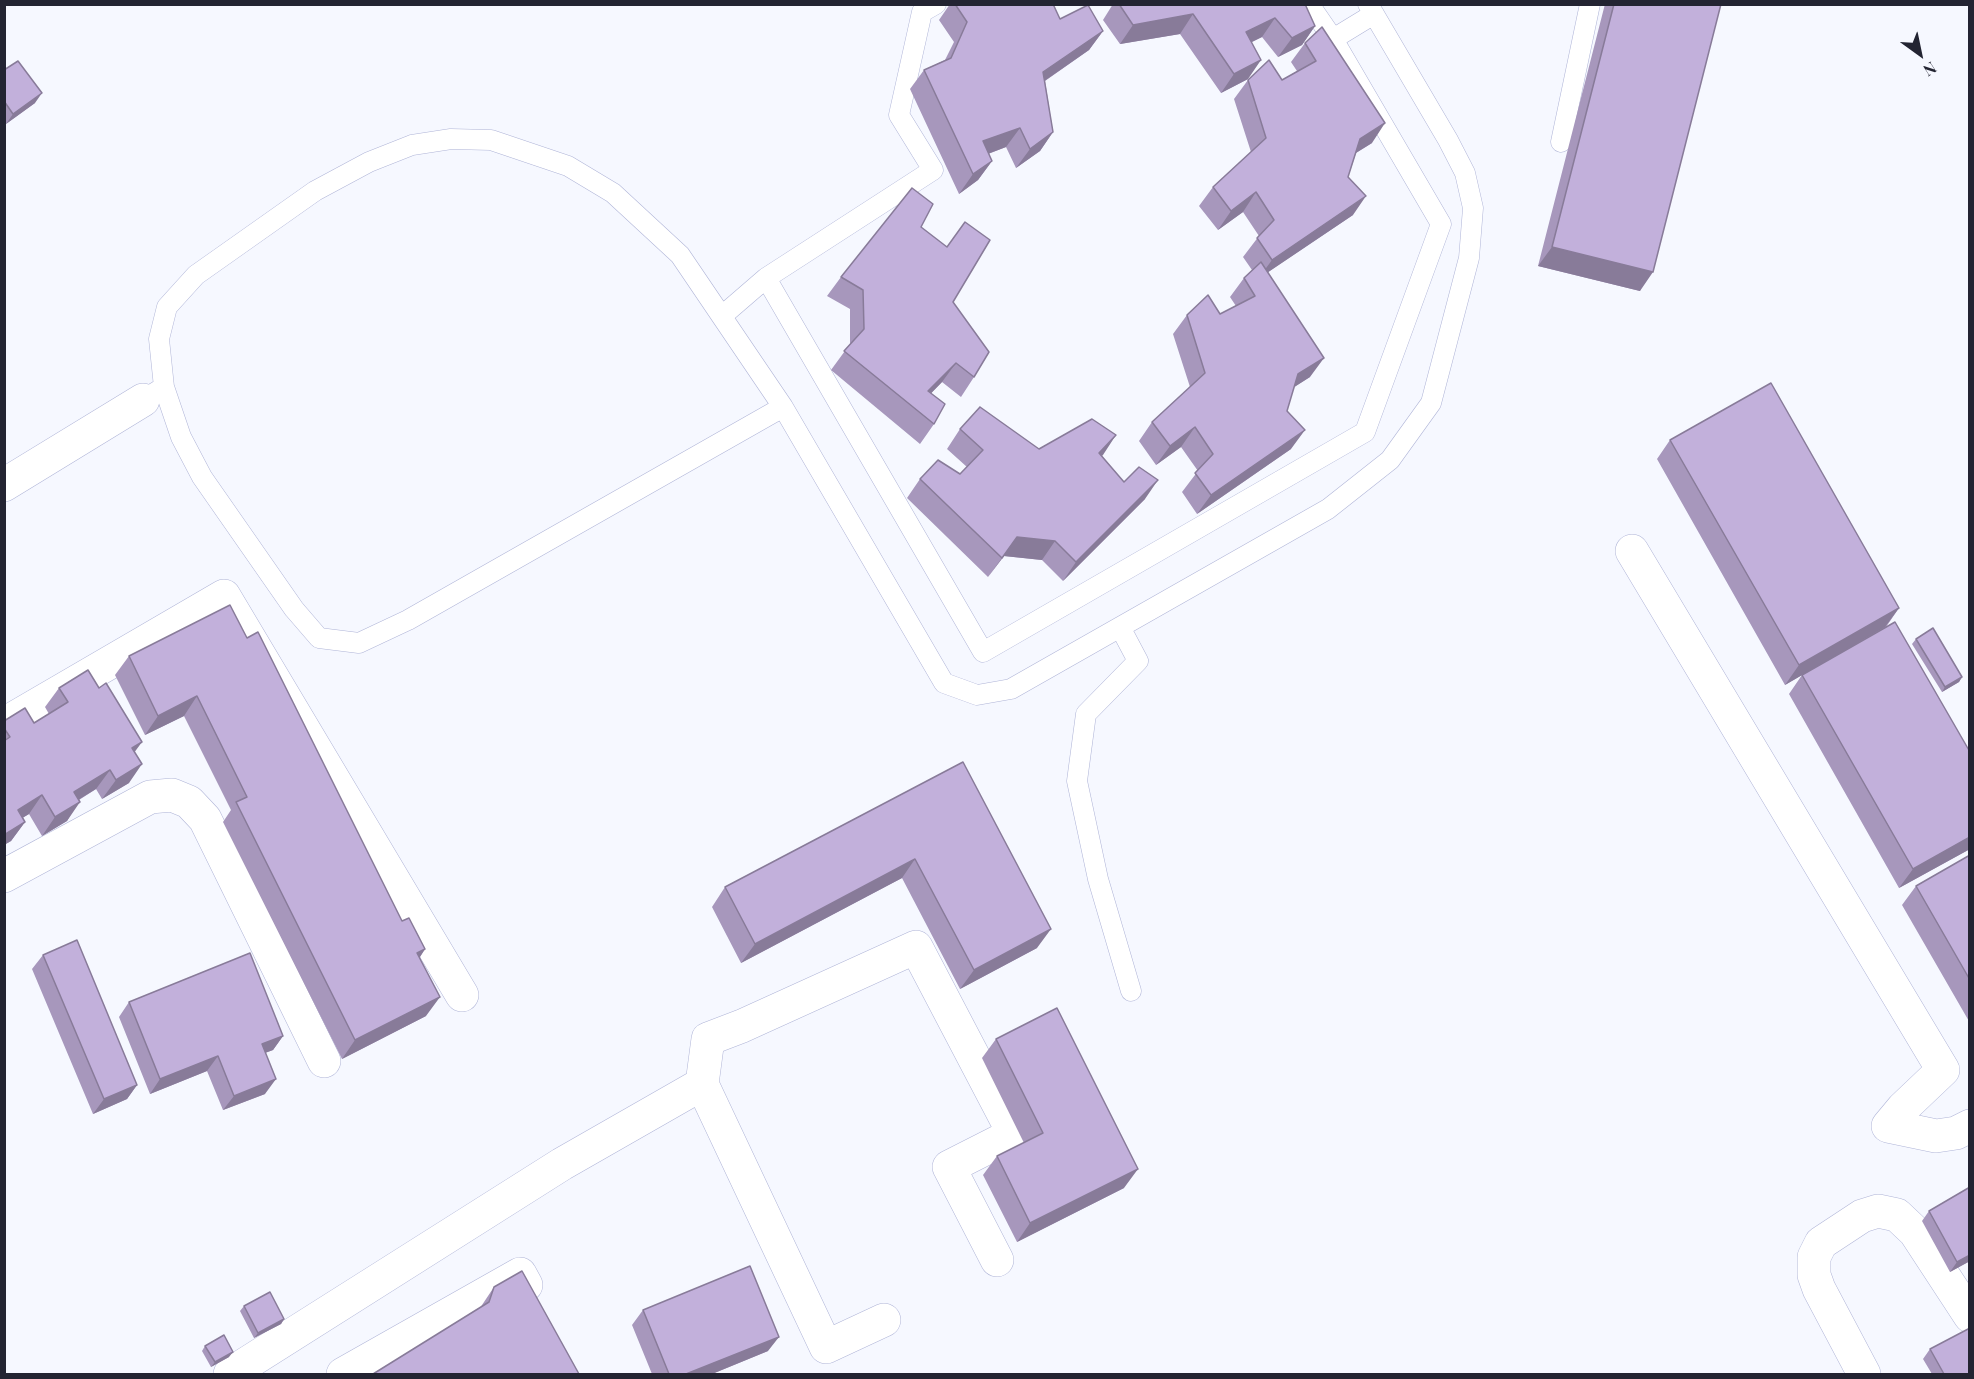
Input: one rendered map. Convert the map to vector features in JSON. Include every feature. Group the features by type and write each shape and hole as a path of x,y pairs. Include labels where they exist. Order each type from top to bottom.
{"street":[{"path":"4,485 154,393"},
{"path":"1632,550 1943,1070 1903,1108 1888,1126 1936,1136 1956,1133 1970,1126"},
{"path":"4,724 224,596 462,995"},
{"path":"4,876 150,797 172,795 189,802 205,819 324,1061"},
{"path":"884,1320 826,1347 702,1084 708,1038 742,1026 916,947 1014,1134 949,1167 997,1260"},
{"path":"230,1374 562,1164 702,1084"},
{"path":"1864,1374 1819,1290 1814,1275 1814,1257 1821,1244 1862,1216 1878,1211 1897,1215 1915,1232 1970,1316"},
{"path":"343,1374 520,1274 541,1312"}],"lane":[{"path":"722,316 766,278 933,170 900,115 922,12 936,4"},
{"path":"766,278 983,652 1365,432 1441,224 1333,39 1309,4"},
{"path":"1561,142 1590,4"},
{"path":"783,407 408,620 359,642 319,638 294,609 202,477 154,393 159,339 167,307 196,274 315,191 360,167 412,145 451,139 491,140 568,166 613,193 680,255 783,407 944,683 976,695 1011,688 1328,509 1390,460 1431,403 1468,258 1473,208 1465,173 1371,9 1333,39"},
{"path":"1120,627 1138,661 1086,714 1077,780 1098,879 1131,991"}],"building":[{"path":"955,4 1053,4 1060,19 1088,5 1103,31 1043,72 1053,132 1030,149 1020,128 983,141 992,161 973,174 924,70 951,58 967,22"},
{"path":"1119,4 1305,4 1315,26 1292,38 1275,18 1246,32 1261,60 1234,74 1193,14 1133,25"},
{"path":"1614,4 1721,4 1653,272 1552,247"},
{"path":"1322,27 1385,123 1360,139 1348,177 1366,196 1272,260 1257,238 1274,220 1256,192 1231,211 1213,187 1266,138 1248,80 1269,60 1282,80 1316,61 1305,43"},
{"path":"18,61 42,93 13,114 4,101 4,70"},
{"path":"912,188 933,204 921,227 947,247 965,222 990,240 953,302 989,352 974,377 956,363 928,391 945,404 934,424 844,351 864,329 863,290 841,277"},
{"path":"1261,262 1324,358 1298,374 1287,411 1305,430 1211,495 1195,473 1213,454 1195,427 1170,446 1152,422 1205,373 1187,315 1208,295 1220,314 1255,296 1244,278"},
{"path":"1771,383 1899,608 1799,665 1670,440"},
{"path":"980,407 1039,449 1092,419 1116,435 1099,453 1124,482 1139,467 1158,480 1076,562 1055,541 1017,537 1002,558 920,479 938,460 960,474 983,450 960,429"},
{"path":"230,605 247,638 258,632 402,921 409,918 425,949 417,953 440,997 355,1040 236,802 247,797 197,696 158,716 129,656"},
{"path":"1895,622 1970,752 1970,837 1913,869 1802,675"},
{"path":"1933,628 1962,677 1945,687 1916,639"},
{"path":"88,670 99,688 106,683 142,742 132,748 142,764 116,780 110,770 74,792 80,802 55,817 42,795 18,810 25,822 4,835 4,741 10,737 4,728 4,721 25,708 34,723 68,702 59,688"},
{"path":"963,762 1051,929 974,970 915,859 755,944 725,887"},
{"path":"1970,855 1970,980 1916,886"},
{"path":"77,940 137,1085 104,1099 43,955"},
{"path":"250,953 283,1036 262,1044 276,1079 234,1096 218,1056 160,1079 129,1002"},
{"path":"1057,1008 1138,1169 1030,1223 997,1156 1043,1133 996,1039"},
{"path":"1970,1187 1970,1255 1957,1262 1929,1211"},
{"path":"750,1266 779,1337 686,1374 669,1374 643,1310"},
{"path":"522,1271 579,1374 373,1374 489,1302 494,1287"},
{"path":"270,1292 284,1319 258,1333 244,1306"},
{"path":"1970,1328 1970,1374 1944,1374 1930,1349"},
{"path":"224,1335 233,1352 215,1362 205,1346"}]}
